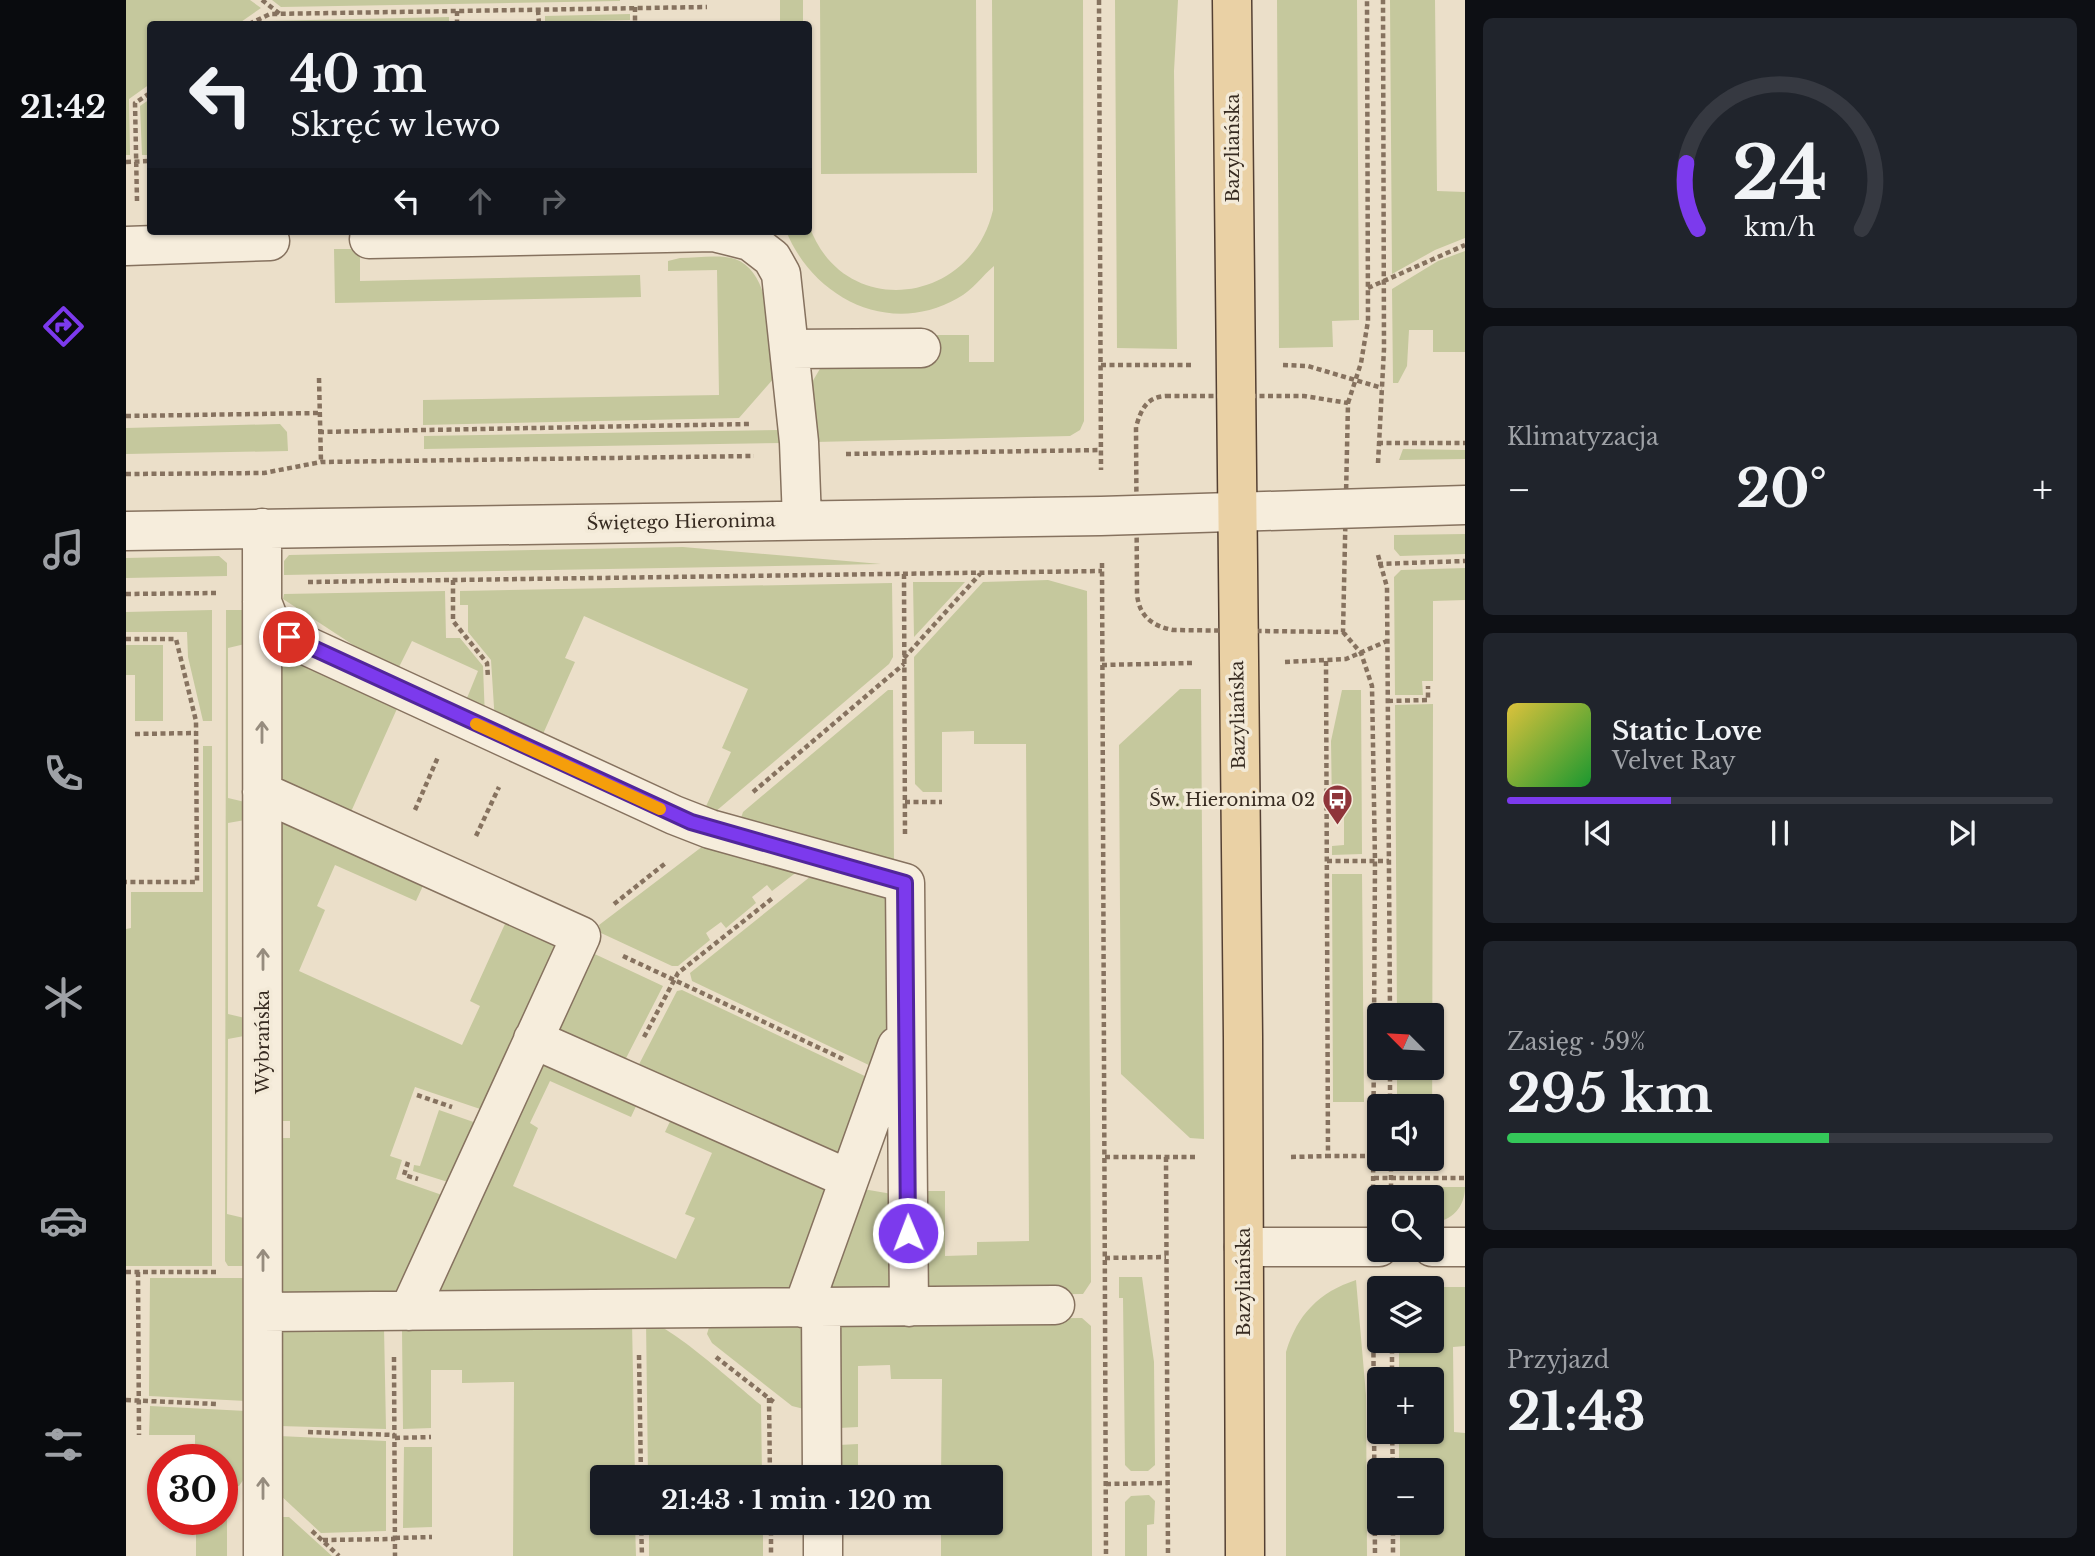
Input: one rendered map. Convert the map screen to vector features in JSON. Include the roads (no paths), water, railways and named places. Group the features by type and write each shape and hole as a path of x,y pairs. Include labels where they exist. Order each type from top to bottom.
{"main road":[{"name":"Bazyliańska","path":"1232,0 1245,1556"}],"street":[{"path":"369,239 566,235"},
{"path":"733,235 750,241 764,251 781,274 799,439 802,520"},
{"path":"126,246 270,241"},
{"path":"790,349 921,348"},
{"name":"Świętego Hieronima","path":"126,531 1101,516 1465,505"},
{"name":"Wybrańska","path":"262,528 264,1556"},
{"path":"262,592 270,620 296,641 691,822 905,883 909,1307"},
{"path":"262,792 580,936 401,1311"},
{"path":"822,1459 812,1307 849,1178 907,1019"},
{"path":"533,1039 849,1178"},
{"path":"1244,1247 1367,1247"},
{"path":"1444,1247 1465,1247"},
{"path":"263,1312 1055,1305"},
{"path":"823,1535 823,1556"}],"place":[{"name":"Św. Hieronima 02","path":"1338,827"}]}
